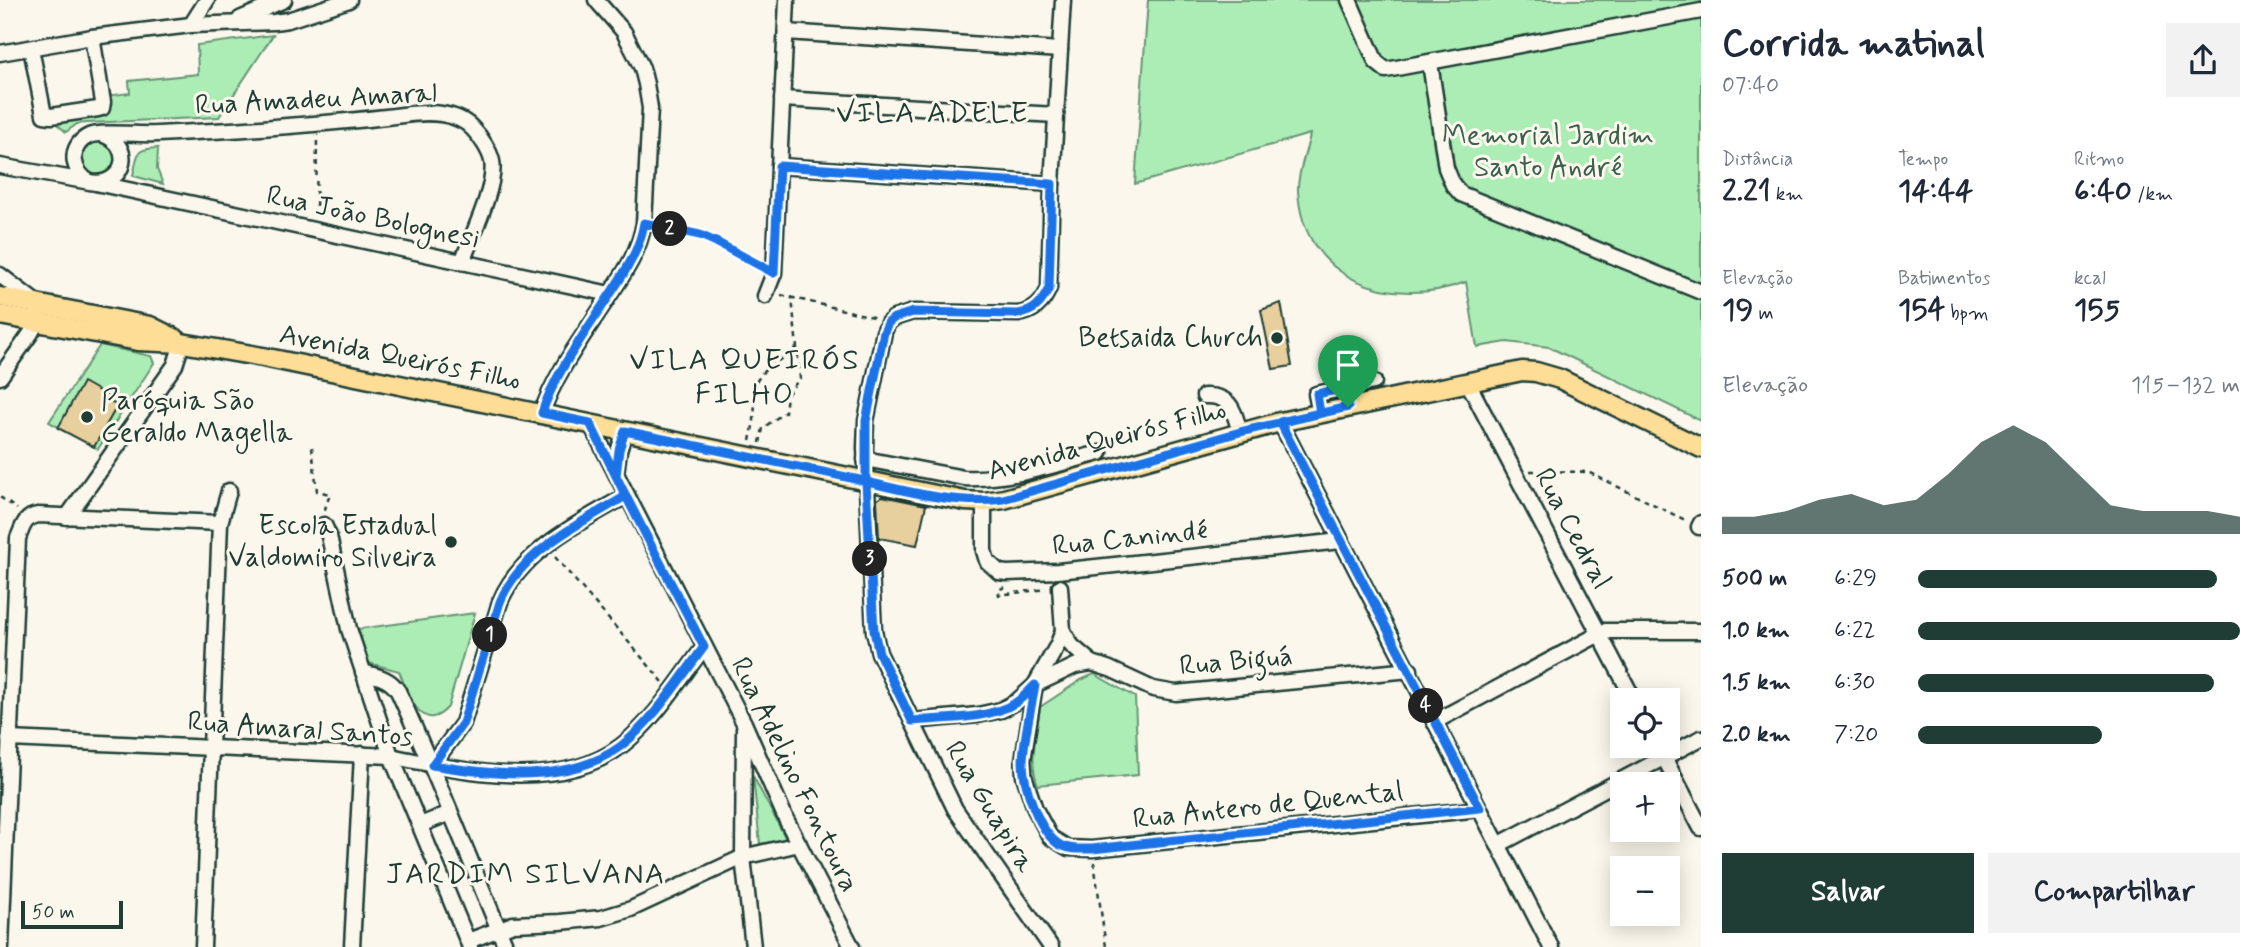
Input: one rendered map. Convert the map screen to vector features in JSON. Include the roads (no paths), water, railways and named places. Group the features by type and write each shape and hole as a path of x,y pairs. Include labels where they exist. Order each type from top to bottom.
{"main road":[{"name":"Avenida Queirós Filho","path":"0,297 37,313"},
{"name":"Avenida Queirós Filho","path":"0,315 37,313 150,326 182,343 276,359 542,413 866,482 984,502 1280,422 1522,371 1547,374 1701,448"}],"street":[{"path":"191,25 207,0"},
{"path":"229,23 284,0"},
{"path":"0,53 92,37 191,25 288,19 349,0"},
{"path":"542,413 551,388 637,252 644,223 650,107 646,84 642,68 624,32 596,0"},
{"path":"766,294 774,273 787,0"},
{"path":"779,166 1052,184 1063,0"},
{"path":"1349,0 1376,62 1386,70 1701,11"},
{"path":"786,32 1060,50"},
{"path":"31,48 43,114 48,116 98,109 102,108 103,102 92,37"},
{"path":"1430,63 1446,168 1453,185 1461,194 1701,292"},
{"path":"782,99 1056,115"},
{"name":"Rua Amadeu Amaral","path":"103,135 317,125 432,113 455,117 473,129 492,161 492,180 462,262"},
{"path":"91,135 103,135 116,141 122,154 118,174 108,181 93,183 76,170 75,152 81,142 91,135"},
{"path":"122,154 141,135"},
{"path":"52,175 65,169 74,158"},
{"name":"Rua João Bolognesi","path":"0,166 93,183 610,294"},
{"path":"118,174 125,190"},
{"name":"Rua Guapira","path":"1051,947 955,808 879,653 876,643 865,459 866,421 888,323 894,318 913,312 1018,314 1033,310 1044,299 1049,288 1052,184"},
{"path":"0,275 37,313 32,333 0,377"},
{"path":"67,517 175,365 182,343"},
{"name":"Rua Cedral","path":"1467,381 1628,688"},
{"path":"1320,413 1317,394 1374,382"},
{"path":"1345,388 1348,407"},
{"path":"1204,396 1222,398 1229,403 1240,432"},
{"path":"1280,422 1551,947"},
{"name":"Rua Adelino Fontoura","path":"590,423 744,723 799,844 852,947"},
{"path":"616,476 619,450 625,431"},
{"name":"Avenida Queirós Filho","path":"865,459 979,479 1005,476 1100,453"},
{"path":"203,947 220,523 229,491"},
{"path":"432,765 463,723 506,588 525,564 546,547 626,496"},
{"name":"Rua Canindé","path":"984,502 984,551 987,561 999,572 1007,573 1058,571 1341,541"},
{"path":"1,947 3,821 18,538 29,517 38,515 220,523"},
{"path":"324,525 330,537 344,610 391,756 469,944 513,923 601,918 631,909 743,857 799,844"},
{"path":"1059,587 1063,631 1072,646 1092,663"},
{"path":"1434,722 1599,634 1614,630 1701,631"},
{"path":"1035,685 1063,631"},
{"name":"Rua Amaral Santos","path":"9,739 391,756 498,775 569,769 598,759 621,746 649,719 704,647"},
{"path":"912,721 978,715 1001,710 1016,702 1035,685 1074,666 1092,663"},
{"name":"Rua Biguá","path":"1092,663 1153,689 1176,693 1409,670"},
{"path":"363,672 393,684 432,765 506,947"},
{"name":"Rua Antero de Quental","path":"1035,685 1023,760 1024,776 1044,829 1061,845 1075,850 1480,808"},
{"path":"744,723 743,857 753,947"},
{"path":"1680,745 1701,738"},
{"path":"352,947 362,754"},
{"path":"1498,845 1650,758"},
{"path":"1664,758 1701,828"},
{"path":"420,825 450,814"}],"place":[{"name":"Betsaida Church","path":"1277,338"},
{"name":"Paróquia São Geraldo Magella","path":"87,417"},
{"name":"Escola Estadual Valdomiro Silveira","path":"451,542"}],"district":[{"name":"VILA ADELE","path":"933,113"},
{"name":"VILA QUEIRÓS FILHO","path":"745,377"},
{"name":"JARDIM SILVANA","path":"526,874"}],"park label":[{"name":"Memorial Jardim Santo André","path":"1548,152"}]}
